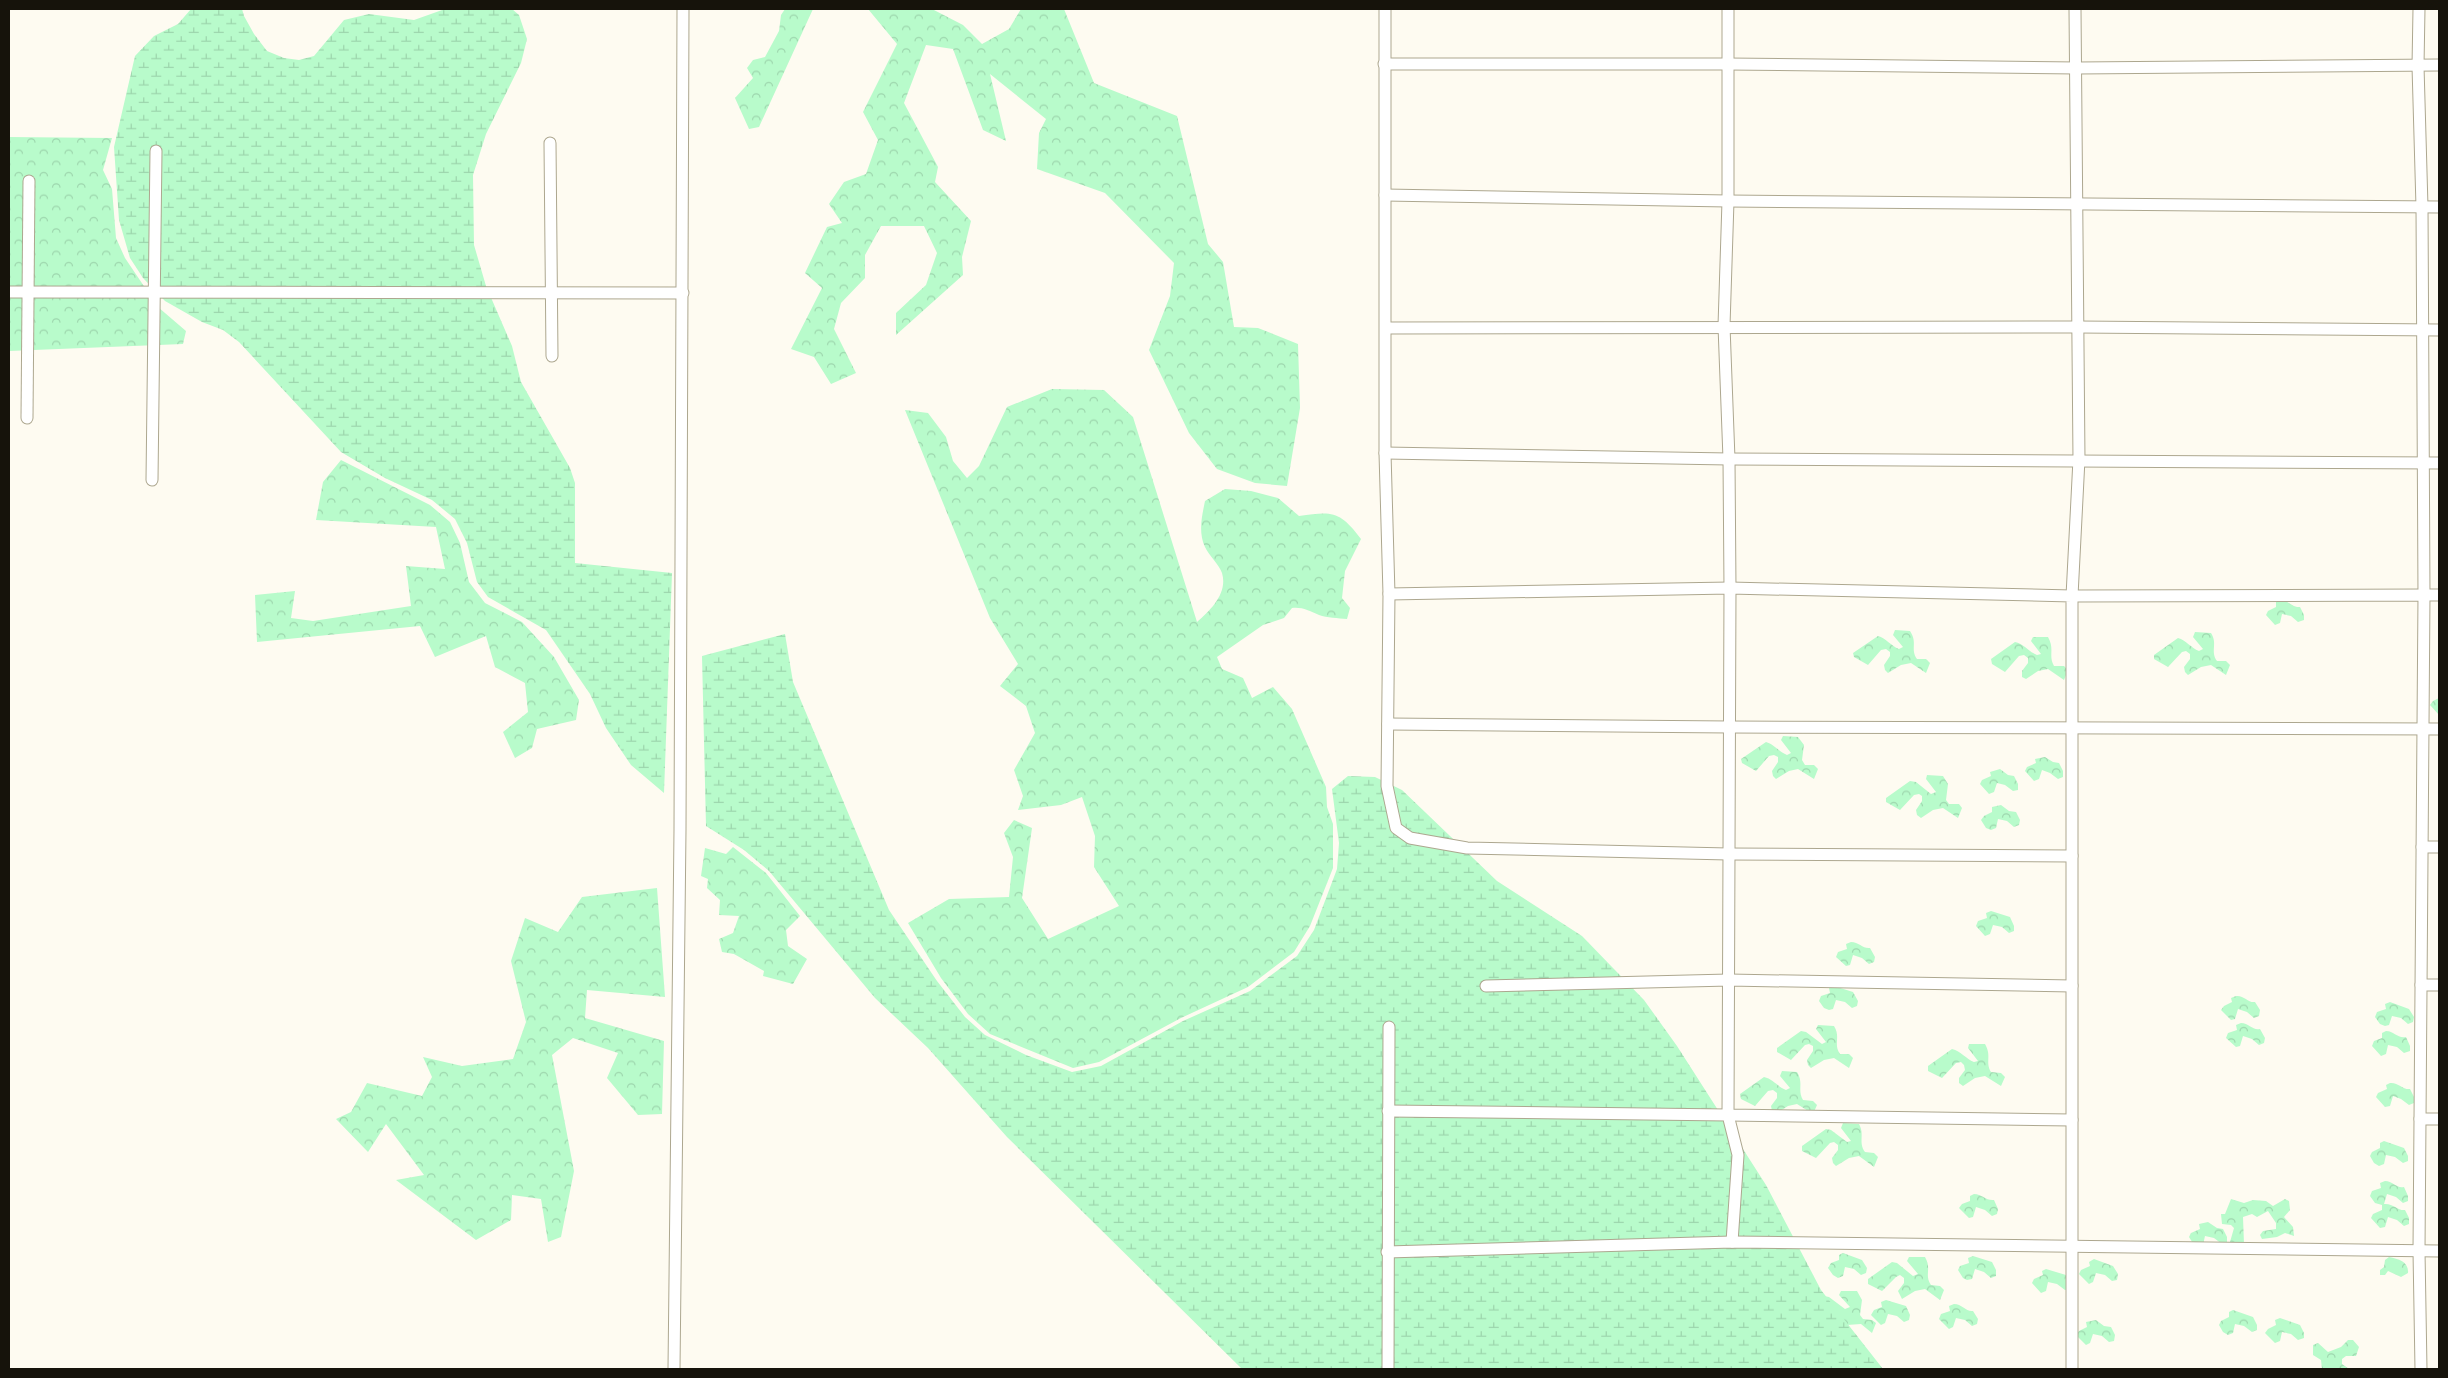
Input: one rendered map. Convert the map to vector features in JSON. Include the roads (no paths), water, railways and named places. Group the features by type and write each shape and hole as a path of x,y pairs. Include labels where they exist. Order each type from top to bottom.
{"street":[{"path":"674,1369 683,294 683,9"},
{"path":"1385,9 1386,453 1389,594 1386,786 1396,828 1410,838 1467,848 1728,854 2072,856"},
{"path":"1728,9 1728,201 1724,326 1729,459 1730,588 1728,1115 1738,1155 1732,1242"},
{"path":"2072,1369 2072,596 2079,459 2075,9"},
{"path":"2419,9 2424,595 2419,1251 2421,1369"},
{"path":"1384,64 1727,64 2077,68 2439,65"},
{"path":"550,143 552,356"},
{"path":"152,480 156,151"},
{"path":"27,418 28,180"},
{"path":"1385,195 1728,201 2439,207"},
{"path":"9,292 683,294"},
{"path":"1386,328 1724,326 2439,330"},
{"path":"1386,453 1729,459 2439,462"},
{"path":"1389,594 1730,588 2072,596 2439,595"},
{"path":"1388,724 1730,727 2439,728"},
{"path":"2422,847 2439,847"},
{"path":"1486,986 1729,980 2072,986"},
{"path":"2421,985 2439,985"},
{"path":"1388,1369 1386,1252 1389,1027"},
{"path":"1388,1111 2072,1120"},
{"path":"2420,1119 2439,1119"},
{"path":"1386,1252 1732,1242 2072,1248 2439,1251"}]}
